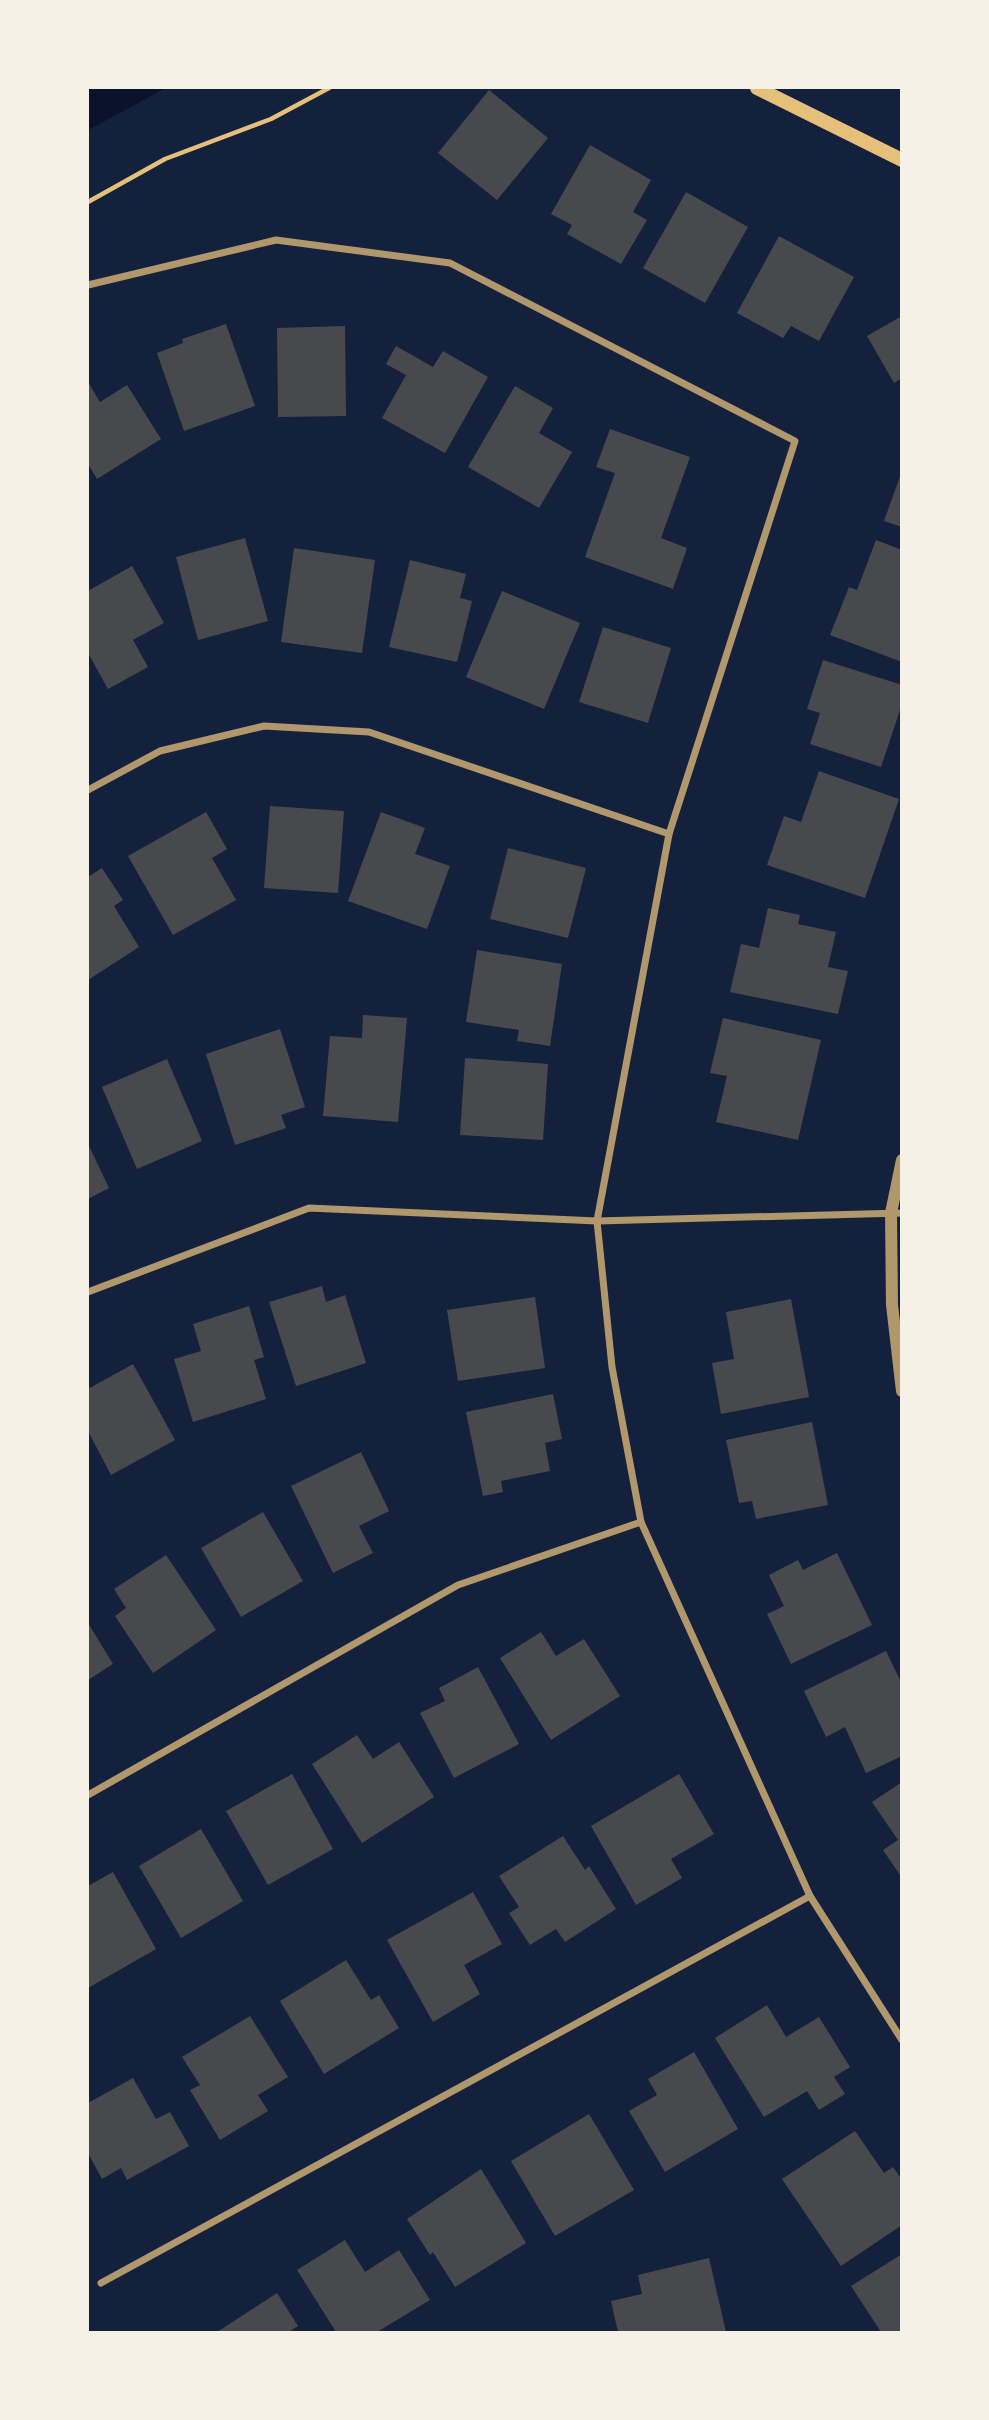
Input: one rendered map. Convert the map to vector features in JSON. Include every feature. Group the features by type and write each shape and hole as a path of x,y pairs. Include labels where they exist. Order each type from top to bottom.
{"main road":[{"path":"757,88 901,160"}],"street":[{"path":"88,285 276,240 450,263 795,441 669,834 597,1221 612,1367 641,1522 810,1896 901,2040"},
{"path":"88,790 160,751 264,726 369,732 669,834"},
{"path":"901,1160 892,1305 901,1391"},
{"path":"88,1292 309,1208 597,1221 896,1213"},
{"path":"88,1795 458,1585 641,1522"},
{"path":"102,2283 810,1896"}],"path":[{"path":"88,202 165,159 271,119 329,88"}],"water":[{"path":"88,88 166,88 88,130"}],"building":[{"path":"489,90 548,138 497,200 438,153"},
{"path":"590,145 651,180 633,212 647,220 621,264 567,234 572,225 551,214"},
{"path":"686,192 748,227 705,303 643,268"},
{"path":"779,236 854,277 819,341 791,326 783,338 737,313"},
{"path":"902,316 902,378 894,383 867,336"},
{"path":"226,324 255,406 184,431 157,353 183,343 182,339"},
{"path":"345,326 346,416 278,417 277,328"},
{"path":"396,346 433,367 443,351 488,377 445,453 382,418 406,375 386,364"},
{"path":"88,382 100,402 127,385 161,439 97,479 88,464"},
{"path":"515,386 553,408 539,433 572,452 539,508 468,467"},
{"path":"610,429 690,457 661,538 687,548 673,589 585,557 615,473 596,467"},
{"path":"902,471 902,527 884,521"},
{"path":"245,538 268,621 198,640 176,557"},
{"path":"876,540 902,550 902,662 830,635 849,587 857,590"},
{"path":"294,548 375,560 362,653 281,642"},
{"path":"410,560 466,574 460,598 472,601 457,662 389,647"},
{"path":"132,566 164,623 133,640 148,667 108,689 88,653 88,591"},
{"path":"502,591 580,623 544,709 466,677"},
{"path":"603,627 671,648 648,723 579,702"},
{"path":"823,660 902,685 902,704 881,767 810,744 820,713 807,709"},
{"path":"819,771 899,799 865,898 767,865 784,816 801,822"},
{"path":"270,806 344,811 338,893 264,888"},
{"path":"206,812 227,849 212,858 236,900 173,935 128,856"},
{"path":"381,812 425,828 415,854 450,866 427,929 348,901"},
{"path":"508,848 586,868 568,938 490,919"},
{"path":"102,868 123,900 114,906 139,947 88,980 88,877"},
{"path":"768,908 800,915 798,924 836,932 828,967 848,971 838,1014 730,992 741,944 759,948"},
{"path":"477,950 562,964 550,1046 517,1041 519,1030 466,1022"},
{"path":"363,1015 407,1018 398,1122 323,1116 330,1036 362,1038"},
{"path":"723,1018 821,1040 798,1140 716,1122 727,1076 710,1073"},
{"path":"280,1029 305,1107 281,1115 286,1128 235,1145 206,1054"},
{"path":"465,1058 548,1064 543,1140 460,1135"},
{"path":"167,1059 202,1141 137,1169 102,1087"},
{"path":"88,1144 109,1188 88,1199"},
{"path":"322,1286 326,1302 345,1295 366,1363 296,1386 269,1302"},
{"path":"535,1297 545,1368 458,1381 447,1310"},
{"path":"791,1299 809,1397 721,1414 712,1363 734,1359 726,1312"},
{"path":"249,1306 264,1357 254,1360 266,1399 193,1422 174,1359 201,1351 193,1324"},
{"path":"133,1364 175,1440 111,1475 88,1431 88,1389"},
{"path":"553,1394 562,1439 545,1443 550,1471 501,1481 503,1492 483,1496 466,1412"},
{"path":"812,1422 828,1505 756,1519 752,1501 739,1503 726,1440"},
{"path":"361,1452 389,1511 359,1526 373,1553 333,1573 291,1486"},
{"path":"263,1512 303,1581 241,1617 201,1548"},
{"path":"837,1553 872,1625 791,1664 767,1614 784,1606 769,1575 798,1560 803,1570"},
{"path":"166,1555 216,1630 153,1673 115,1616 126,1608 114,1589"},
{"path":"88,1623 113,1664 88,1680"},
{"path":"541,1632 556,1656 584,1639 620,1696 551,1740 500,1658"},
{"path":"886,1651 902,1684 902,1756 866,1773 845,1727 826,1737 804,1691"},
{"path":"478,1667 519,1744 454,1778 420,1713 445,1701 439,1688"},
{"path":"357,1735 373,1759 399,1742 434,1797 362,1843 312,1764"},
{"path":"292,1774 333,1849 268,1885 226,1811"},
{"path":"679,1774 714,1834 671,1859 682,1878 636,1905 591,1826"},
{"path":"902,1782 902,1878 883,1850 898,1840 872,1802"},
{"path":"201,1829 243,1901 181,1938 139,1866"},
{"path":"563,1836 585,1870 589,1866 616,1909 565,1942 556,1929 530,1945 509,1913 519,1907 499,1876"},
{"path":"113,1872 156,1949 88,1988 88,1886"},
{"path":"473,1892 502,1944 464,1965 480,1994 433,2022 387,1940"},
{"path":"346,1960 371,2000 379,1995 399,2028 324,2074 280,2001"},
{"path":"767,2005 786,2037 819,2017 850,2067 834,2077 845,2094 819,2110 807,2091 764,2117 715,2038"},
{"path":"250,2016 288,2077 258,2095 268,2111 220,2140 190,2090 200,2085 182,2057"},
{"path":"694,2052 738,2129 665,2172 629,2111 657,2095 648,2079"},
{"path":"133,2078 156,2119 170,2112 189,2146 127,2180 121,2168 102,2179 88,2153 88,2103"},
{"path":"589,2114 634,2190 555,2236 511,2161"},
{"path":"855,2131 884,2173 893,2167 902,2180 902,2225 841,2266 782,2179"},
{"path":"481,2169 526,2243 455,2287 433,2252 430,2255 407,2219"},
{"path":"345,2240 365,2272 399,2250 430,2300 377,2332 336,2332 297,2270"},
{"path":"902,2254 902,2332 881,2332 851,2286"},
{"path":"709,2258 726,2332 618,2332 611,2301 642,2294 638,2275"},
{"path":"277,2293 298,2326 289,2332 217,2332"}]}
